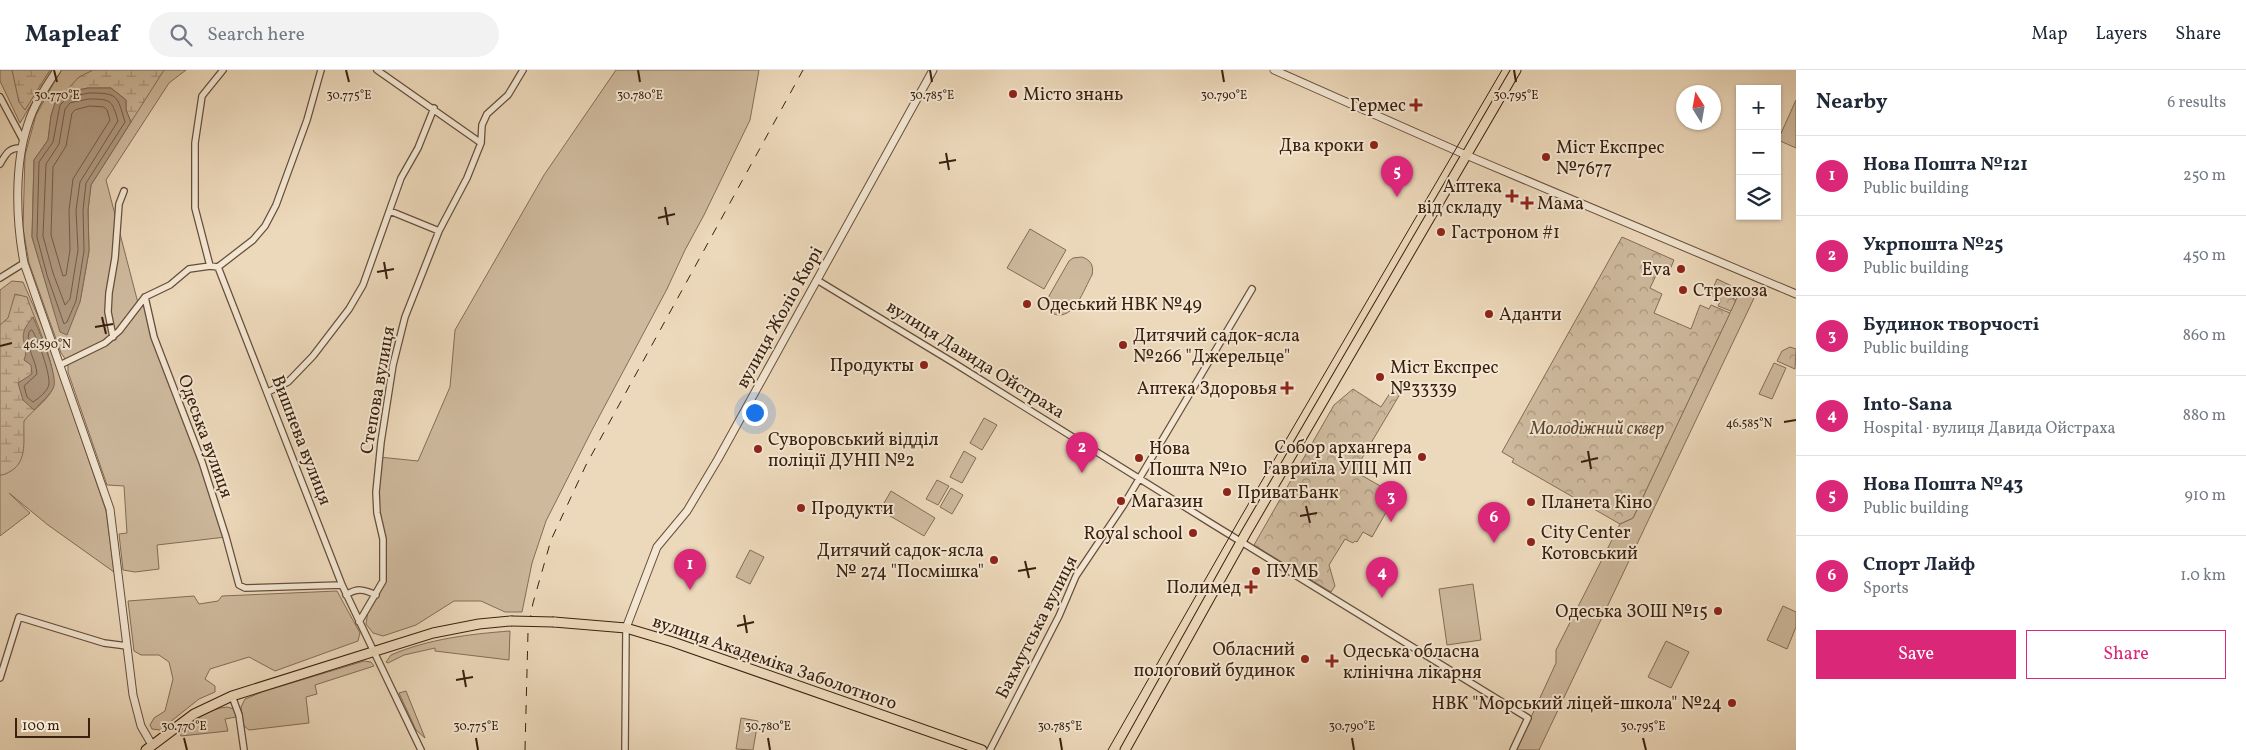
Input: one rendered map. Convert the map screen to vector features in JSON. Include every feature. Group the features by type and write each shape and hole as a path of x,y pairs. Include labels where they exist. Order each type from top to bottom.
{"highway":[{"path":"1125,750 1241,542 1516,70"},
{"name":"вулиця Академіка Заболотного","path":"149,748 194,714 232,696 433,633 511,621 554,622 626,628 673,642 981,750"}],"street":[{"path":"58,70 38,99 23,144 19,174 18,227 24,263 111,514 137,712 149,748"},
{"path":"210,266 195,208 195,142 202,96 223,70"},
{"path":"60,365 95,350 113,336 145,297 170,285 189,269 210,266 218,267 253,240 265,226 272,212 307,120 321,70"},
{"path":"377,70 481,142"},
{"name":"Степова вулиця","path":"359,622 383,581 383,540 377,513 376,492 380,442 393,365 406,317 439,231 467,178 481,142 482,125 488,114 508,95 523,70"},
{"name":"вулиця Жоліо Кюрі","path":"625,750 626,628 657,547 687,511 933,70"},
{"path":"1274,70 1466,155 1796,294"},
{"path":"0,97 23,144"},
{"path":"268,392 288,382 313,356 349,309 363,285 401,178 418,148 434,108"},
{"path":"0,164 11,149 23,144"},
{"path":"113,336 108,312 109,293 119,204 124,191"},
{"path":"390,211 439,231"},
{"path":"0,278 24,263"},
{"name":"Вишнева вулиця","path":"218,267 346,595 421,750"},
{"name":"вулиця Давида Ойстраха","path":"817,280 947,358 1241,542 1528,718 1513,750"},
{"name":"Бахмутська вулиця","path":"990,750 1059,616 1076,576 1123,506 1252,288"},
{"name":"Одеська вулиця","path":"145,297 154,337 202,462 226,536 239,585 245,588 342,585"},
{"path":"346,595 353,590 361,589 376,595"},
{"path":"0,678 19,617 104,642 127,646"},
{"path":"232,696 239,715 244,750"}],"green space":[{"path":"0,70 52,70 20,123 0,81"},
{"path":"12,70 50,70 25,110 19,102"},
{"path":"61,70 186,70 169,83 106,180 138,303 146,305 154,337 183,413 226,537 157,545 159,569 135,572 123,570 119,534 127,533 124,486 107,485 68,372 68,363 61,353 29,263 23,228 25,155 36,115","holes":["88,88 111,88 117,93 131,122 91,185 88,210 89,251 80,302 56,317 32,237 34,160 48,140 51,116 55,103 64,93"]},
{"path":"93,70 164,70 131,122 126,110 126,100 111,88 88,88 64,93 79,77"},
{"path":"616,70 759,70 750,120 667,289 546,521 532,563 522,612 505,612 481,601 454,601 416,625 383,636 373,633 366,624 369,605 381,586 383,539 377,513 379,457 418,461 450,387 455,330 544,175"},
{"path":"1796,100 1796,148 1781,141 1781,133"},
{"path":"1030,229 1066,250 1044,289 1007,268"},
{"name":"Молодіжний сквер","path":"1622,237 1674,260 1669,272 1660,267 1650,288 1662,294 1654,313 1691,329 1700,305 1709,309 1711,305 1730,313 1633,518 1620,524 1512,462 1514,459 1502,452"},
{"path":"1082,257 1091,264 1093,269 1092,275 1073,308 1061,315 1054,314 1047,304 1049,296 1069,261 1073,258"},
{"path":"1717,279 1736,288 1731,297 1736,300 1731,311 1718,306 1721,300 1710,295"},
{"path":"12,281 23,282 47,337 106,511 114,572 48,525 9,493 30,513 0,536 0,290"},
{"path":"1741,289 1755,296 1539,750 1516,750 1556,663 1556,650 1620,524 1633,518"},
{"path":"15,294 27,297 50,360 53,384 48,396 24,421 23,449 20,461 11,471 0,475 0,325 8,318"},
{"path":"1790,347 1796,349 1795,369 1777,361 1782,351"},
{"path":"1774,363 1786,368 1772,399 1759,394"},
{"path":"1353,389 1381,407 1392,390 1400,394 1358,465 1364,469 1361,475 1396,495 1372,537 1363,532 1357,542 1353,543 1345,539 1329,565 1335,586 1331,592 1254,545 1334,405"},
{"path":"984,418 997,425 982,450 970,443"},
{"path":"964,451 976,458 962,483 950,477"},
{"path":"937,480 949,486 938,505 926,499"},
{"path":"951,488 963,495 952,514 940,507"},
{"path":"891,491 935,518 924,536 880,510"},
{"path":"750,550 764,557 750,584 736,577"},
{"path":"1473,584 1481,640 1447,645 1439,589"},
{"path":"337,591 360,633 358,641 275,671 249,657 210,669 205,679 215,686 215,692 199,699 160,730 152,729 150,725 154,718 165,711 173,679 169,662 159,655 141,655 134,651 128,601 194,596 199,604 218,601 222,596"},
{"path":"1783,606 1796,612 1796,627 1787,649 1767,640"},
{"path":"510,631 509,660 435,651 435,648 404,655 388,663 386,662 391,655 434,641"},
{"path":"1666,641 1689,652 1671,688 1648,677"},
{"path":"364,661 371,662 374,666 315,685 317,694 306,697 309,723 249,730 244,726 241,707 245,699"},
{"path":"406,691 425,738 416,730 399,693"},
{"path":"227,707 234,709 236,717 225,719 228,731 181,736 179,732 202,716 214,710"},
{"path":"741,718 758,721 753,750 736,749"}],"water":[{"path":"88,88 111,88 126,100 126,110 131,122 91,185 88,210 89,251 80,302 67,335 60,332 32,237 34,160 48,140 51,116 55,103 64,93"},
{"path":"33,317 47,352 54,380 54,386 50,393 34,410 23,400 18,383 32,374 31,365 24,360 26,349 23,336 27,325"}],"tram line":[{"path":"1108,750 1242,515 1502,70"}],"railway":[{"path":"525,750 528,632 533,603 551,540 586,465 803,70"}],"place":[{"name":"Місто знань","path":"1013,94"},
{"name":"Гермес","path":"1416,105"},
{"name":"Два кроки","path":"1374,145"},
{"name":"Міст Експрес №7677","path":"1546,157"},
{"name":"Аптека від складу","path":"1512,196"},
{"name":"Нова Пошта №43","path":"1397,197"},
{"name":"Мама","path":"1527,203"},
{"name":"Гастроном #1","path":"1441,232"},
{"name":"Eva","path":"1681,269"},
{"name":"Стрекоза","path":"1683,290"},
{"name":"Одеський НВК №49","path":"1027,304"},
{"name":"Аданти","path":"1489,314"},
{"name":"Дитячий садок-ясла №266 \"Джерельце\"","path":"1123,345"},
{"name":"Продукты","path":"924,365"},
{"name":"Міст Експрес №33339","path":"1380,377"},
{"name":"Аптека Здоровья","path":"1287,388"},
{"name":"Суворовський відділ поліції ДУНП №2","path":"758,449"},
{"name":"Собор архангера Гавриїла УПЦ МП","path":"1422,457"},
{"name":"Нова Пошта №10","path":"1139,458"},
{"name":"Укрпошта №25","path":"1082,473"},
{"name":"ПриватБанк","path":"1227,492"},
{"name":"Магазин","path":"1121,501"},
{"name":"Планета Кіно","path":"1531,502"},
{"name":"Продукти","path":"801,508"},
{"name":"Будинок творчості","path":"1391,522"},
{"name":"Royal school","path":"1193,533"},
{"name":"City Center Котовський","path":"1531,542"},
{"name":"Спорт Лайф","path":"1494,543"},
{"name":"Дитячий садок-ясла № 274 \"Посмішка\"","path":"994,560"},
{"name":"ПУМБ","path":"1256,571"},
{"name":"Полимед","path":"1251,587"},
{"name":"Нова Пошта №121","path":"690,590"},
{"name":"Into-Sana","path":"1382,598"},
{"name":"Одеська ЗОШ №15","path":"1718,611"},
{"name":"Обласний пологовий будинок","path":"1305,659"},
{"name":"Одеська обласна клінічна лікарня","path":"1332,661"},
{"name":"НВК \"Морський ліцей-школа\" №24","path":"1732,703"}]}
